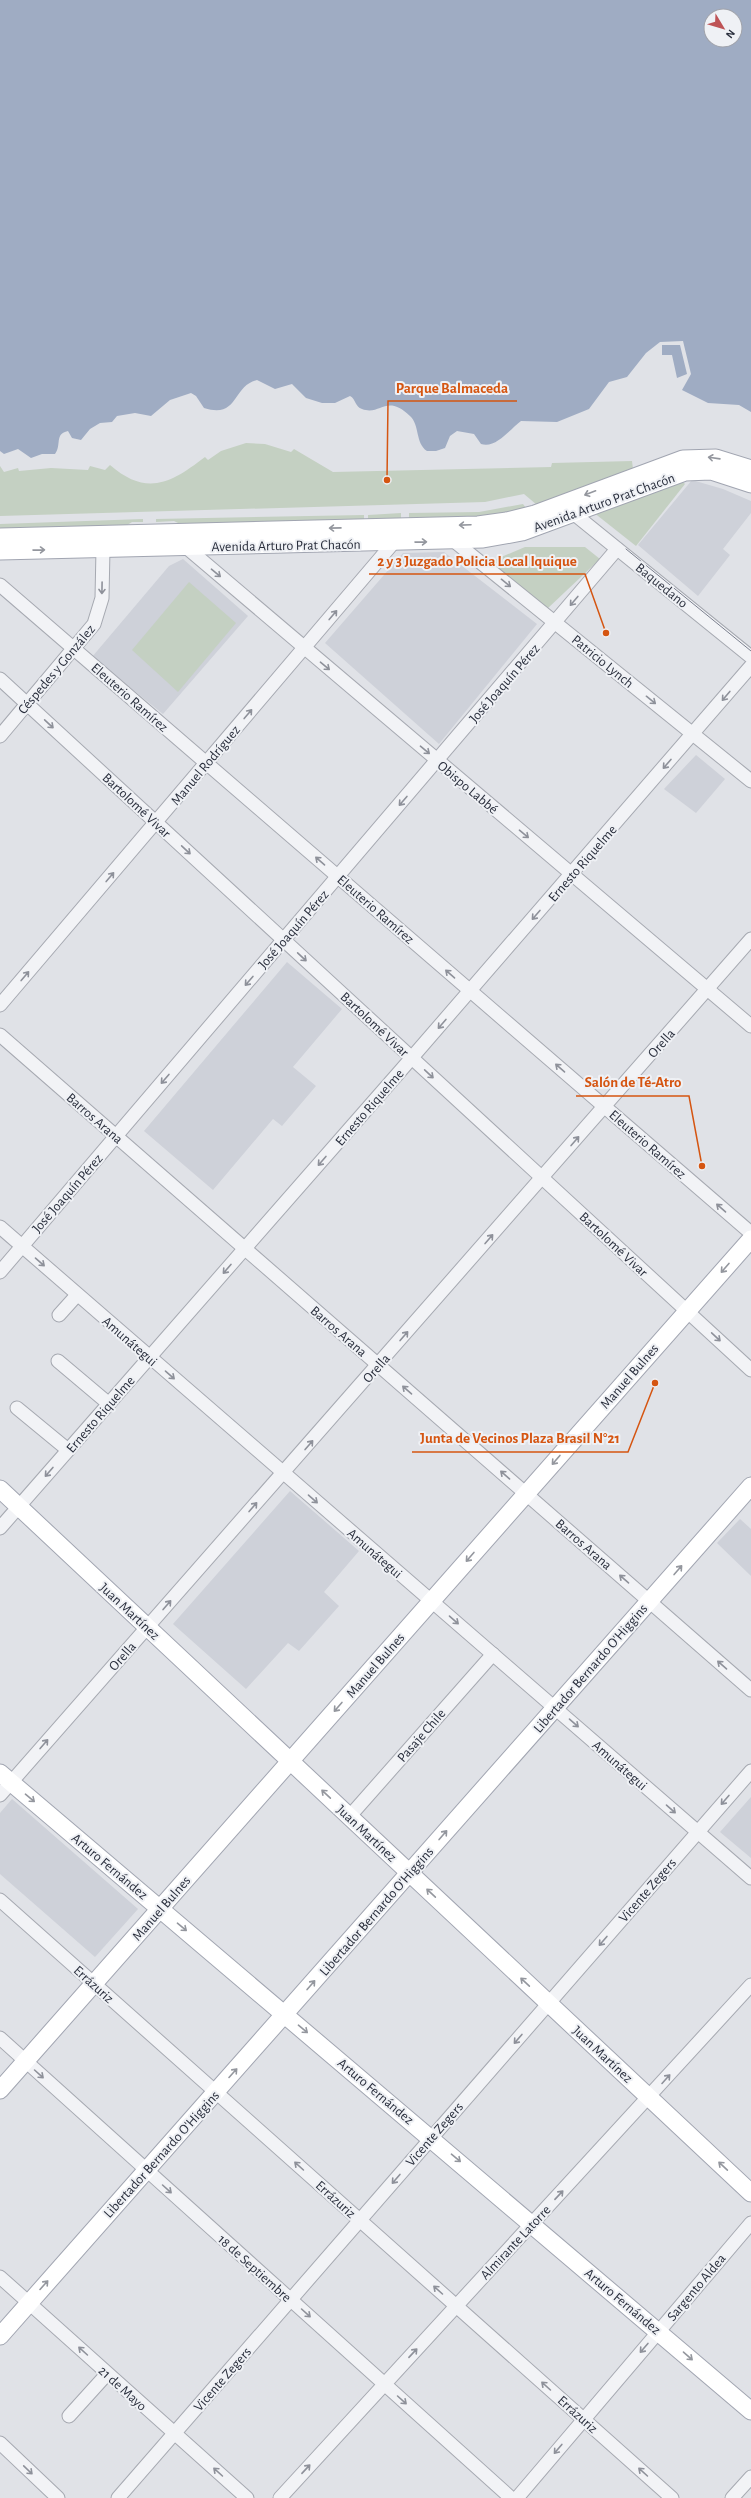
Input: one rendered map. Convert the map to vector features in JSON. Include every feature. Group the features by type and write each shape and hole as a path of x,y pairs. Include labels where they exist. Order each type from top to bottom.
{"main road":[{"name":"Avenida Arturo Prat Chacón","path":"0,537 493,524 535,514 683,459 716,458 751,469"},
{"name":"Avenida Arturo Prat Chacón","path":"0,551 454,541 508,536 573,514 685,472 711,471 751,484"},
{"path":"103,549 116,533"},
{"name":"Manuel Bulnes","path":"0,2090 751,1239"},
{"name":"Libertador Bernardo O'Higgins","path":"0,2336 751,1486"},
{"name":"Juan Martínez","path":"0,1489 751,2193"},
{"name":"Arturo Fernández","path":"6,1777 659,2331 751,2411"}],"street":[{"name":"Baquedano","path":"573,514 751,657"},
{"name":"Patricio Lynch","path":"454,541 751,781"},
{"name":"Manuel Rodríguez","path":"0,1005 394,542"},
{"name":"Obispo Labbé","path":"186,547 751,1026"},
{"name":"Céspedes y González","path":"0,736 90,631 100,608 103,549"},
{"name":"José Joaquín Pérez","path":"0,1272 438,761 617,549"},
{"name":"Eleuterio Ramírez","path":"0,585 751,1233"},
{"name":"Ernesto Riquelme","path":"0,1528 412,1058 751,666"},
{"name":"Bartolomé Vivar","path":"0,679 751,1370"},
{"name":"Orella","path":"0,1795 6,1777 147,1628 751,940"},
{"name":"Barros Arana","path":"0,1035 751,1690"},
{"name":"Amunátegui","path":"0,1227 283,1474 556,1708 751,1878"},
{"path":"59,1316 77,1295"},
{"path":"58,1361 109,1404"},
{"path":"17,1408 68,1450"},
{"name":"Pasaje Chile","path":"349,1817 493,1654"},
{"name":"Vicente Zegers","path":"118,2498 751,1771"},
{"name":"Errázuriz","path":"0,1900 672,2498"},
{"name":"Almirante Latorre","path":"280,2498 751,1985"},
{"name":"18 de Septiembre","path":"0,2038 511,2498"},
{"name":"Sargento Aldea","path":"517,2498 751,2223"},
{"name":"21 de Mayo","path":"0,2277 247,2498"},
{"path":"69,2416 107,2374"},
{"path":"0,2443 58,2498"},
{"path":"732,2498 751,2477"}],"shaded area":[{"path":"692,480 723,489 751,501 751,513 723,549 730,555 698,596 638,545"},
{"path":"444,552 537,624 439,744 325,643 403,553"},
{"path":"183,559 248,616 163,714 92,657 169,566"},
{"path":"696,755 725,779 696,813 664,789"},
{"path":"287,962 342,1009 293,1067 316,1086 282,1126 273,1119 213,1190 144,1131"},
{"path":"290,1491 359,1551 324,1592 339,1606 299,1651 288,1643 246,1689 173,1624"},
{"path":"740,1519 751,1529 751,1576 717,1543"},
{"path":"751,1797 751,1858 720,1832"},
{"path":"12,1799 138,1909 95,1957 0,1874 0,1813"}],"green space":[{"path":"246,443 265,444 291,452 294,449 333,472 551,467 552,463 632,461 633,469 537,505 524,494 485,502 0,516 0,466 4,472 18,468 19,471 51,468 88,470 90,466 105,470 110,465 123,475 136,481 159,483 181,474 205,457 208,460 221,451"},
{"path":"682,481 685,484 636,546 593,512"},
{"path":"523,504 526,508 489,517 409,520 409,513 479,512"},
{"path":"401,513 401,520 368,521 368,515"},
{"path":"364,515 364,521 182,525 174,521 156,522 156,519"},
{"path":"143,519 143,522 132,522 124,527 0,530 0,524"},
{"path":"525,547 585,547 600,559 547,609 493,564 492,561"},
{"path":"189,582 236,623 178,692 132,650"}],"water":[{"path":"0,0 751,0 751,412 739,405 708,403 682,390 691,374 683,341 660,342 646,353 627,377 609,382 589,409 557,422 521,421 497,441 487,445 481,444 474,434 457,431 450,436 445,448 436,451 427,451 423,448 413,420 402,409 395,406 384,406 374,410 362,409 358,407 350,396 335,403 322,403 306,398 292,384 275,389 257,380 249,383 243,388 230,406 224,409 215,410 204,408 196,396 191,393 170,400 151,416 135,413 117,416 112,422 100,423 90,429 81,440 72,438 68,431 64,432 60,437 55,454 42,454 31,458 18,449 4,454 0,451"},
{"path":"662,345 680,345 687,374 677,378 672,355 662,355"}],"tram line":[{"path":"626,549 751,651"}],"place":[{"name":"Parque Balmaceda","path":"387,480"},
{"name":"2 y 3 Juzgado Policia Local Iquique","path":"606,633"},
{"name":"Salón de Té-Atro","path":"702,1166"},
{"name":"Junta de Vecinos Plaza Brasil N°21","path":"655,1383"}]}
